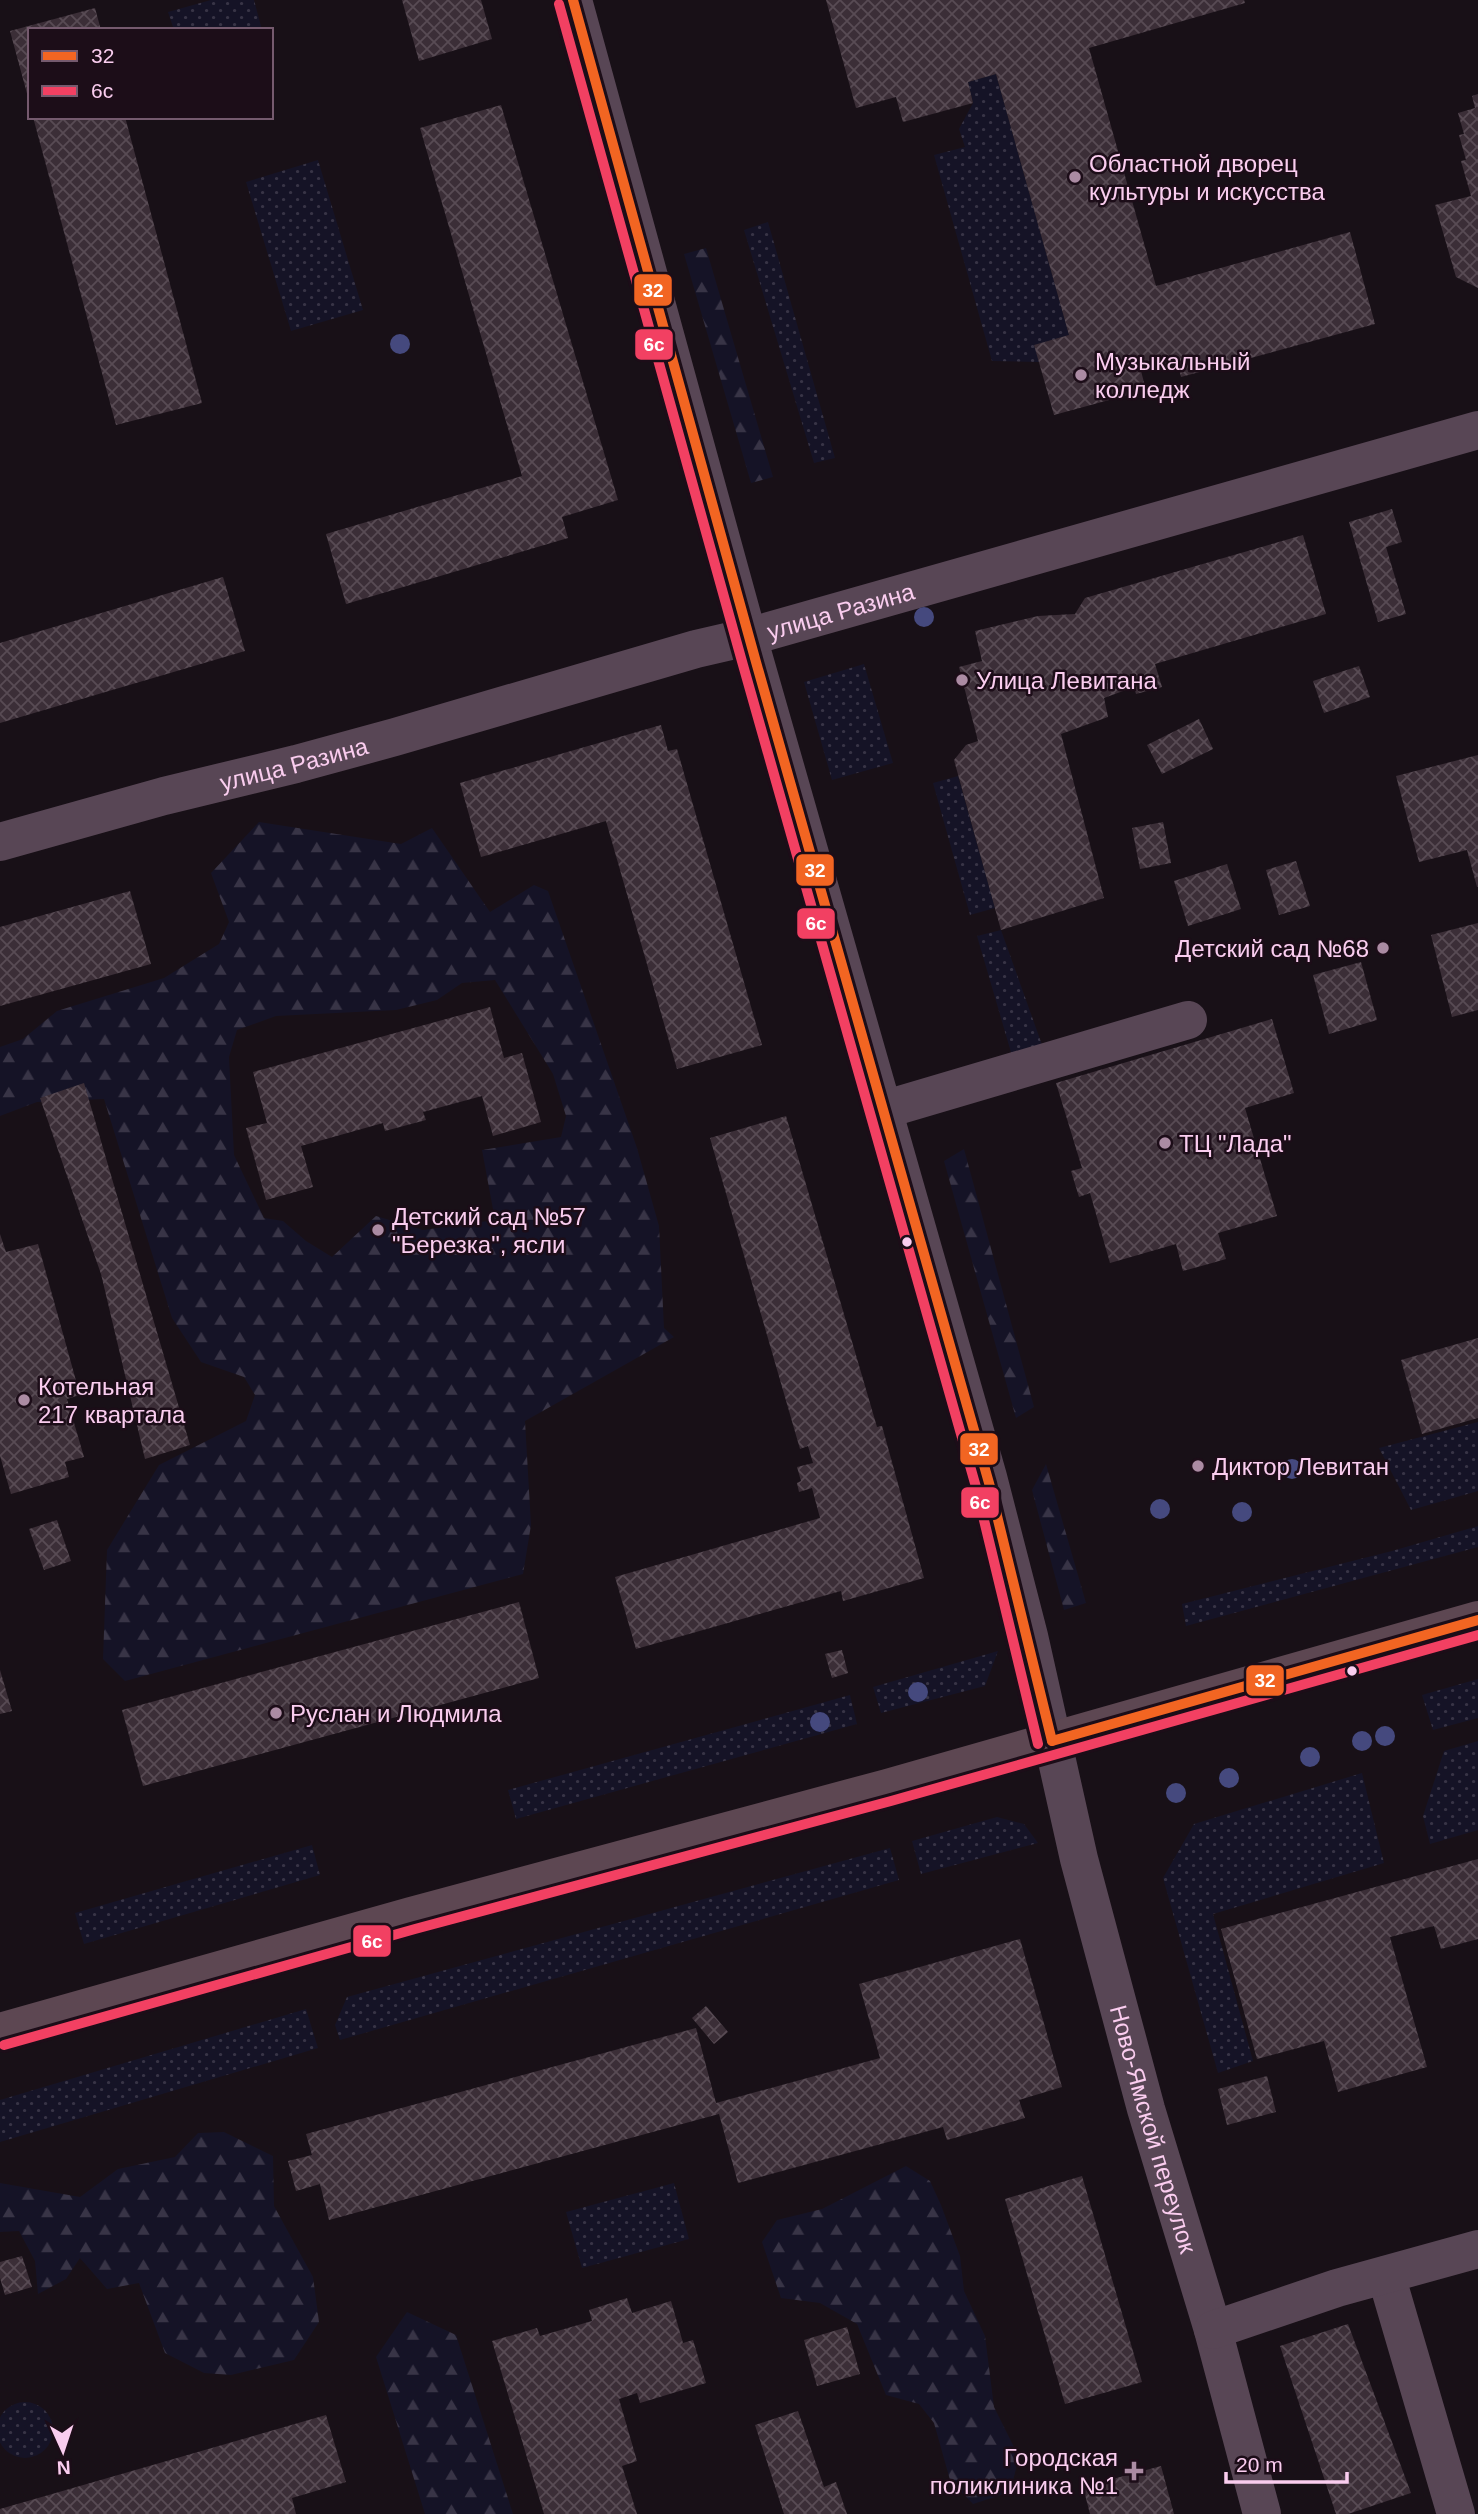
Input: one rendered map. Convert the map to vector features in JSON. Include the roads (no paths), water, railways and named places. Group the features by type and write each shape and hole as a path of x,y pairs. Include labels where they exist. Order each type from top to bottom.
{"main road":[{"path":"0,2032 411,1916 887,1788 1478,1620"}],"street":[{"name":"Ново-Ямской переулок","path":"573,0 748,637 995,1503 1030,1636 1079,1859 1146,2109 1213,2330 1262,2514"},
{"name":"улица Разина","path":"0,842 164,796 358,747 696,649 748,637 1478,430"},
{"path":"883,1110 1188,1020"},
{"path":"1213,2330 1337,2288 1478,2249"},
{"path":"1386,2275 1456,2514"}],"place":[{"name":"Областной дворец культуры и искусства","path":"1075,177"},
{"name":"Музыкальный колледж","path":"1081,375"},
{"name":"Улица Левитана","path":"962,680"},
{"name":"Детский сад №68","path":"1383,948"},
{"name":"ТЦ \"Лада\"","path":"1165,1143"},
{"name":"Детский сад №57 \"Березка\", ясли","path":"378,1230"},
{"name":"Котельная 217 квартала","path":"24,1400"},
{"name":"Диктор Левитан","path":"1198,1466"},
{"name":"Руслан и Людмила","path":"276,1713"},
{"name":"Городская поликлиника №1","path":"1134,2471"}]}
